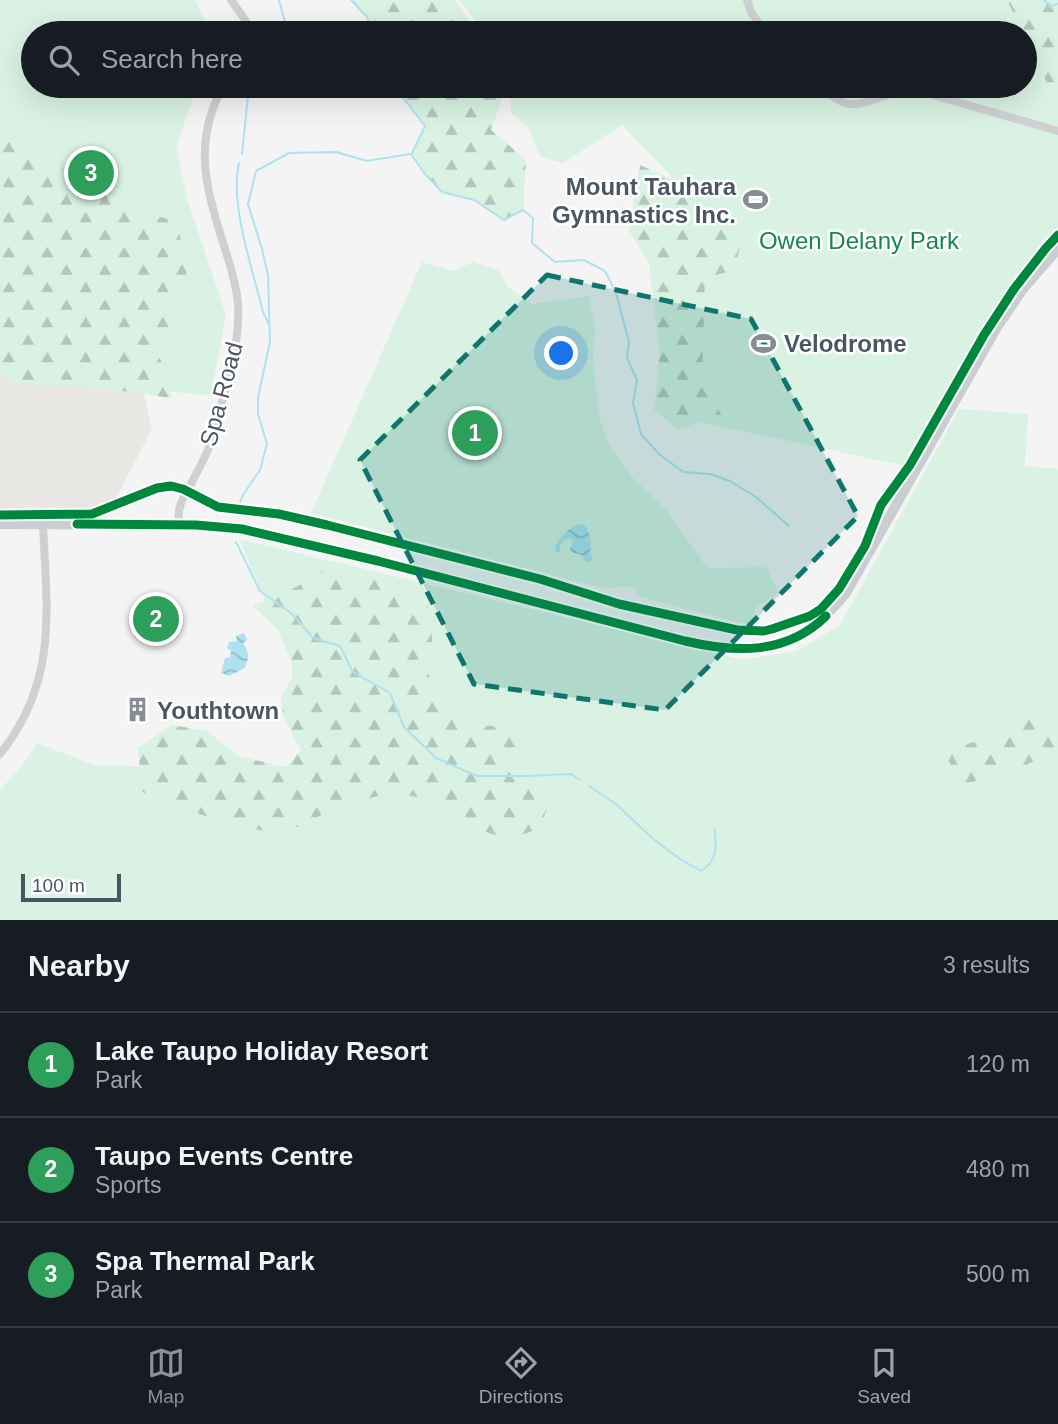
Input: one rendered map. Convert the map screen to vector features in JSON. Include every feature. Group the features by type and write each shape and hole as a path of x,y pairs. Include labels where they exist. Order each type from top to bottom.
{"main road":[{"path":"0,524 218,526 266,533 708,647 746,650 779,644 822,620 846,593 996,329 1023,289 1058,249"}],"street":[{"path":"232,0 246,21"},
{"path":"747,0 757,21"},
{"name":"Spa Road","path":"178,525 181,503 209,446 232,369 238,328 238,301 209,195 204,163 204,143 209,117 218,98"},
{"path":"834,98 850,104 864,104 879,98"},
{"path":"943,98 1058,131"},
{"path":"0,754 31,705 44,660 46,625 43,524"}],"highlighted area":[{"path":"547,275 751,319 858,516 665,710 474,684 360,460"}],"shaded area":[{"path":"0,373 143,389 152,429 107,515 0,516"}],"green space":[{"path":"0,0 195,0 205,21 21,21 21,98 193,98 176,147 187,199 226,315 211,396 0,373"},
{"path":"351,0 455,0 469,21 368,21"},
{"name":"Owen Delany Park","path":"460,0 1058,0 1058,234 1051,238 988,322 906,466 704,423 698,399 708,215 622,125 563,163 540,157 528,127 511,113 511,98 1037,98 1037,21 476,21"},
{"path":"1009,0 1058,0 1058,106 1037,62 1037,21 1017,21"},
{"path":"403,98 503,98 491,130 526,160 523,210 504,220 474,200 442,192 411,154 425,126"},
{"path":"0,136 59,168 91,177 120,206 175,221 189,264 180,294 170,305 178,323 153,346 166,370 171,398 96,388 30,384 0,374"},
{"path":"640,165 698,191 707,214 743,235 734,270 705,278 702,381 722,416 678,429 654,410 660,354 649,263 629,231"},
{"path":"422,262 453,271 473,262 498,270 508,287 532,304 588,296 595,326 593,359 600,420 609,445 633,478 669,513 707,568 766,567 779,593 755,608 752,626 641,597 633,588 625,586 606,589 311,513"},
{"path":"959,409 1028,414 1025,466 1058,469 1058,920 0,920 0,790 22,766 37,743 94,765 338,772 239,539 743,660 797,651 840,625"},
{"path":"325,569 367,576 415,592 430,609 432,641 422,661 444,708 460,724 493,726 512,731 522,752 521,769 548,805 540,828 508,840 481,830 452,809 396,792 344,804 280,835 213,819 142,792 138,748 172,725 207,731 238,756 286,767 301,750 283,716 281,697 292,678 292,644 253,606 298,586"},
{"path":"1058,714 1058,749 1024,766 962,785 945,754 987,738 1014,720"}],"water":[{"path":"578,524 585,526 589,535 593,558 590,563 585,561 582,555 571,552 571,539 561,543 559,552 554,551 563,535"},
{"path":"244,633 247,640 243,643 248,655 245,668 229,676 221,673 225,658 230,657 231,651 227,648 229,642 237,641 236,636"}],"waterway":[{"path":"279,0 285,21"},
{"path":"351,0 368,21"},
{"path":"1044,0 1050,6 1058,4"},
{"path":"242,154 248,98"},
{"path":"403,98 425,126 412,153"},
{"path":"240,503 260,470 267,444 258,414 258,397 270,342 268,275 248,204 256,171 289,153 336,152 367,161 410,154"},
{"path":"411,154 442,192 474,200 504,220 523,210 533,218 532,243 555,262 584,260 605,271 616,293 629,342 627,358 637,380 633,403 641,434 659,454 683,472 710,474 730,481 756,497 789,526"},
{"path":"239,163 237,195 242,232 263,312 269,324"},
{"path":"236,542 260,591 291,613 313,638 340,646 353,672 390,693 404,727 436,758 477,776 571,774 580,780"},
{"path":"589,786 617,805 652,838 701,871 713,858 715,830"}],"cycle path":[{"path":"0,515 92,514 157,488 171,486 183,489 218,507 279,514 327,525 540,579 619,604 737,630 772,629 810,616 821,609 839,589 865,546 881,505 910,465 984,335 1014,289 1058,235"},
{"path":"77,524 196,525 242,529 378,561 685,641 723,648 760,648 777,644 811,629 826,616"}],"place":[{"name":"Spa Thermal Park","path":"91,173"},
{"name":"Mount Tauhara Gymnastics Inc.","path":"756,200"},
{"name":"Velodrome","path":"764,343"},
{"name":"Lake Taupo Holiday Resort","path":"475,433"},
{"name":"Taupo Events Centre","path":"156,619"},
{"name":"Youthtown","path":"137,710"}]}
